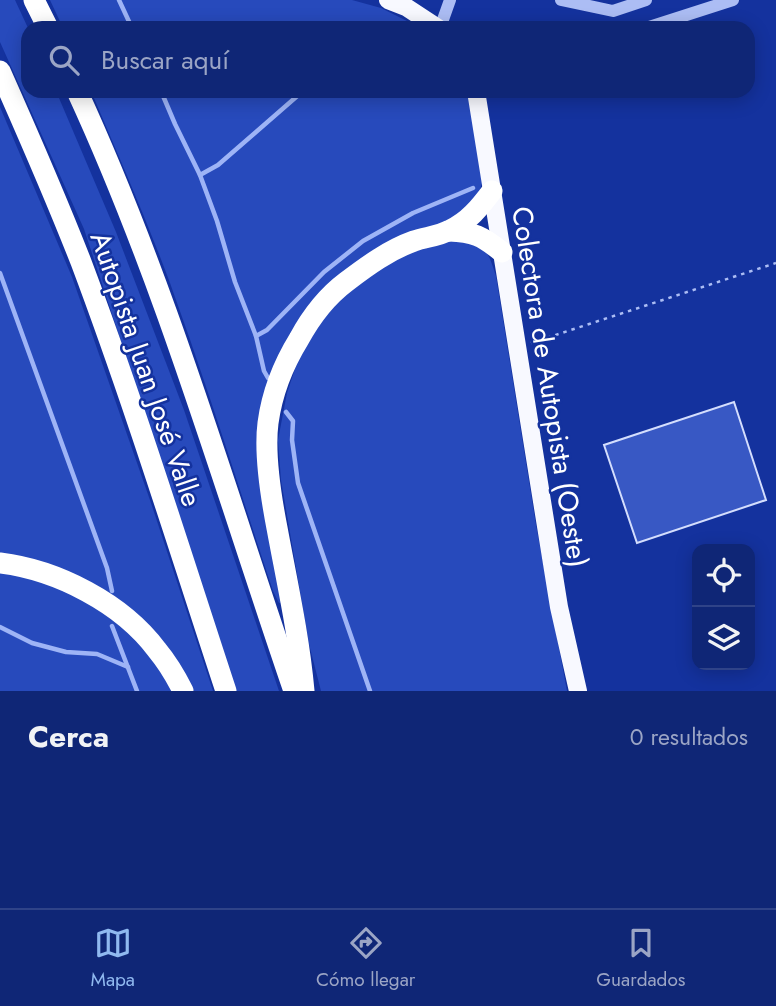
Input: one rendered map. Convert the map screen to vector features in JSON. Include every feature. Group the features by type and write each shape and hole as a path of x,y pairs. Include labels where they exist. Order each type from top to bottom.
{"highway":[{"path":"34,0 44,21"},
{"name":"Autopista Juan José Valle","path":"0,71 81,263 141,431 226,691"},
{"name":"Autopista Juan José Valle","path":"80,98 139,239 193,388 294,691"},
{"path":"304,691 268,468 267,425 276,386 290,352 312,317 339,287 374,261 414,241 449,231 466,221 492,191"},
{"path":"449,231 467,232 486,239 502,253"},
{"path":"0,563 45,573 103,601 131,622 157,649 183,691"}],"main road":[{"path":"388,0 406,7 428,21"},
{"name":"Colectora de Autopista (Oeste)","path":"477,98 559,607 578,691"}],"street":[{"path":"442,21 450,0"},
{"path":"561,0 613,11 638,1"},
{"path":"668,21 733,0"}],"path":[{"path":"518,346 776,263"}],"shaded area":[{"path":"0,0 15,0 25,21 21,21 21,89 0,42"},
{"path":"50,0 352,0 381,8 407,21 60,21"},
{"path":"25,98 59,98 116,232 184,410 279,691 236,691 84,229"},
{"path":"94,98 469,98 482,183 478,197 454,220 376,250 267,394 285,602 279,603 273,591 210,398 142,211"},
{"path":"0,107 72,277 213,691 194,691 164,646 0,555"},
{"path":"463,239 478,245 486,252 496,276 536,525 567,691 321,691 309,644 281,480 278,440 287,393 298,360 320,323 342,296 373,270 412,250"},
{"path":"0,570 58,586 89,603 135,637 150,653 174,691 0,691"}],"building":[{"path":"734,402 766,500 637,543 604,445"}],"waterway":[{"path":"119,0 129,21"},
{"path":"164,98 200,175 268,378"},
{"path":"200,175 218,165 295,98"},
{"path":"256,336 267,330 324,272 363,241 413,213 473,188"},
{"path":"0,273 107,568 112,591"},
{"path":"286,412 293,421 292,440 298,483 370,691"},
{"path":"112,626 137,691"},
{"path":"0,627 32,643 66,652 97,654 128,667"}]}
